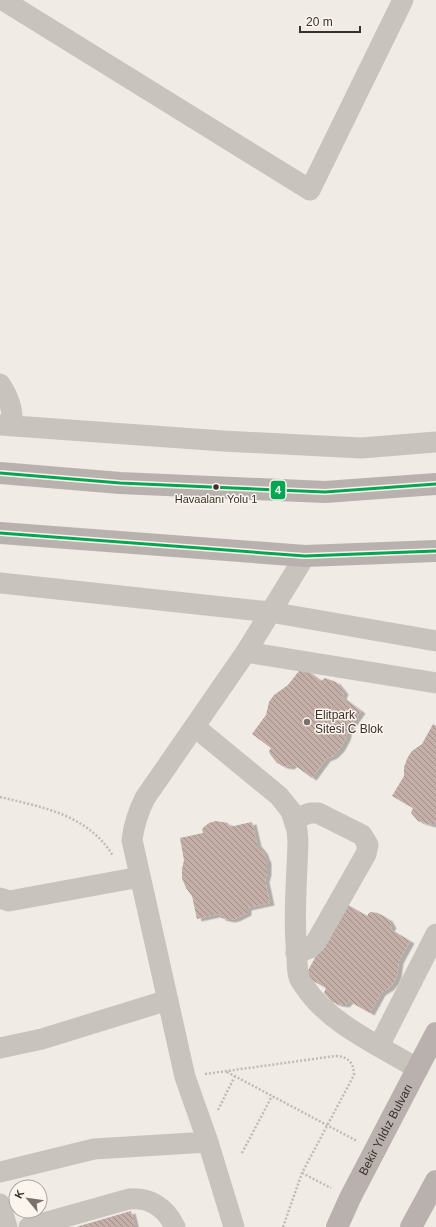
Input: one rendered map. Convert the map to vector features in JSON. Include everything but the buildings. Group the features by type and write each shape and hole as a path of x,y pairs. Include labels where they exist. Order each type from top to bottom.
{"main road":[{"path":"0,473 120,483 325,492 436,484"},
{"path":"0,533 304,556 436,551"},
{"name":"Bekir Yıldız Bulvarı","path":"337,1227 350,1198 436,1033"},
{"path":"411,1227 434,1188"}],"street":[{"path":"5,5 310,190 403,0"},
{"path":"0,384 8,397 12,410 6,426 223,441 361,448 436,442"},
{"path":"234,1227 208,1142 185,1077 168,1000 132,878 133,826 145,798 246,652 304,556"},
{"path":"0,583 270,612 436,641"},
{"path":"246,652 436,683"},
{"path":"195,727 279,796 291,811 295,821 298,841 295,935 299,977 317,1003 337,1020 418,1069"},
{"path":"295,821 310,813 326,816 362,835 368,845 366,854 316,942 310,948 296,953"},
{"path":"0,898 10,901 132,878"},
{"path":"379,1046 435,938"},
{"path":"0,1048 42,1039 168,1000"},
{"path":"1,1166 94,1149 208,1142"},
{"path":"29,1227 137,1198 152,1202 160,1207 167,1214 175,1227"},
{"path":"0,1204 7,1227"}],"path":[{"path":"0,797 47,808 83,824 94,833 132,878"},
{"path":"283,1227 302,1173 327,1125 354,1075 352,1063 347,1058 335,1056 226,1071 272,1096 327,1125 375,1151"},
{"path":"214,1116 235,1076"},
{"path":"242,1153 272,1096"},
{"path":"302,1173 350,1198"}],"transit line":[{"name":"4","path":"0,473 120,483 325,492 436,484"},
{"name":"4","path":"0,533 305,556 436,551"}],"place":[{"name":"Havaalanı Yolu 1","path":"216,487"},
{"name":"Elitpark Sitesi C Blok","path":"307,722"}]}
